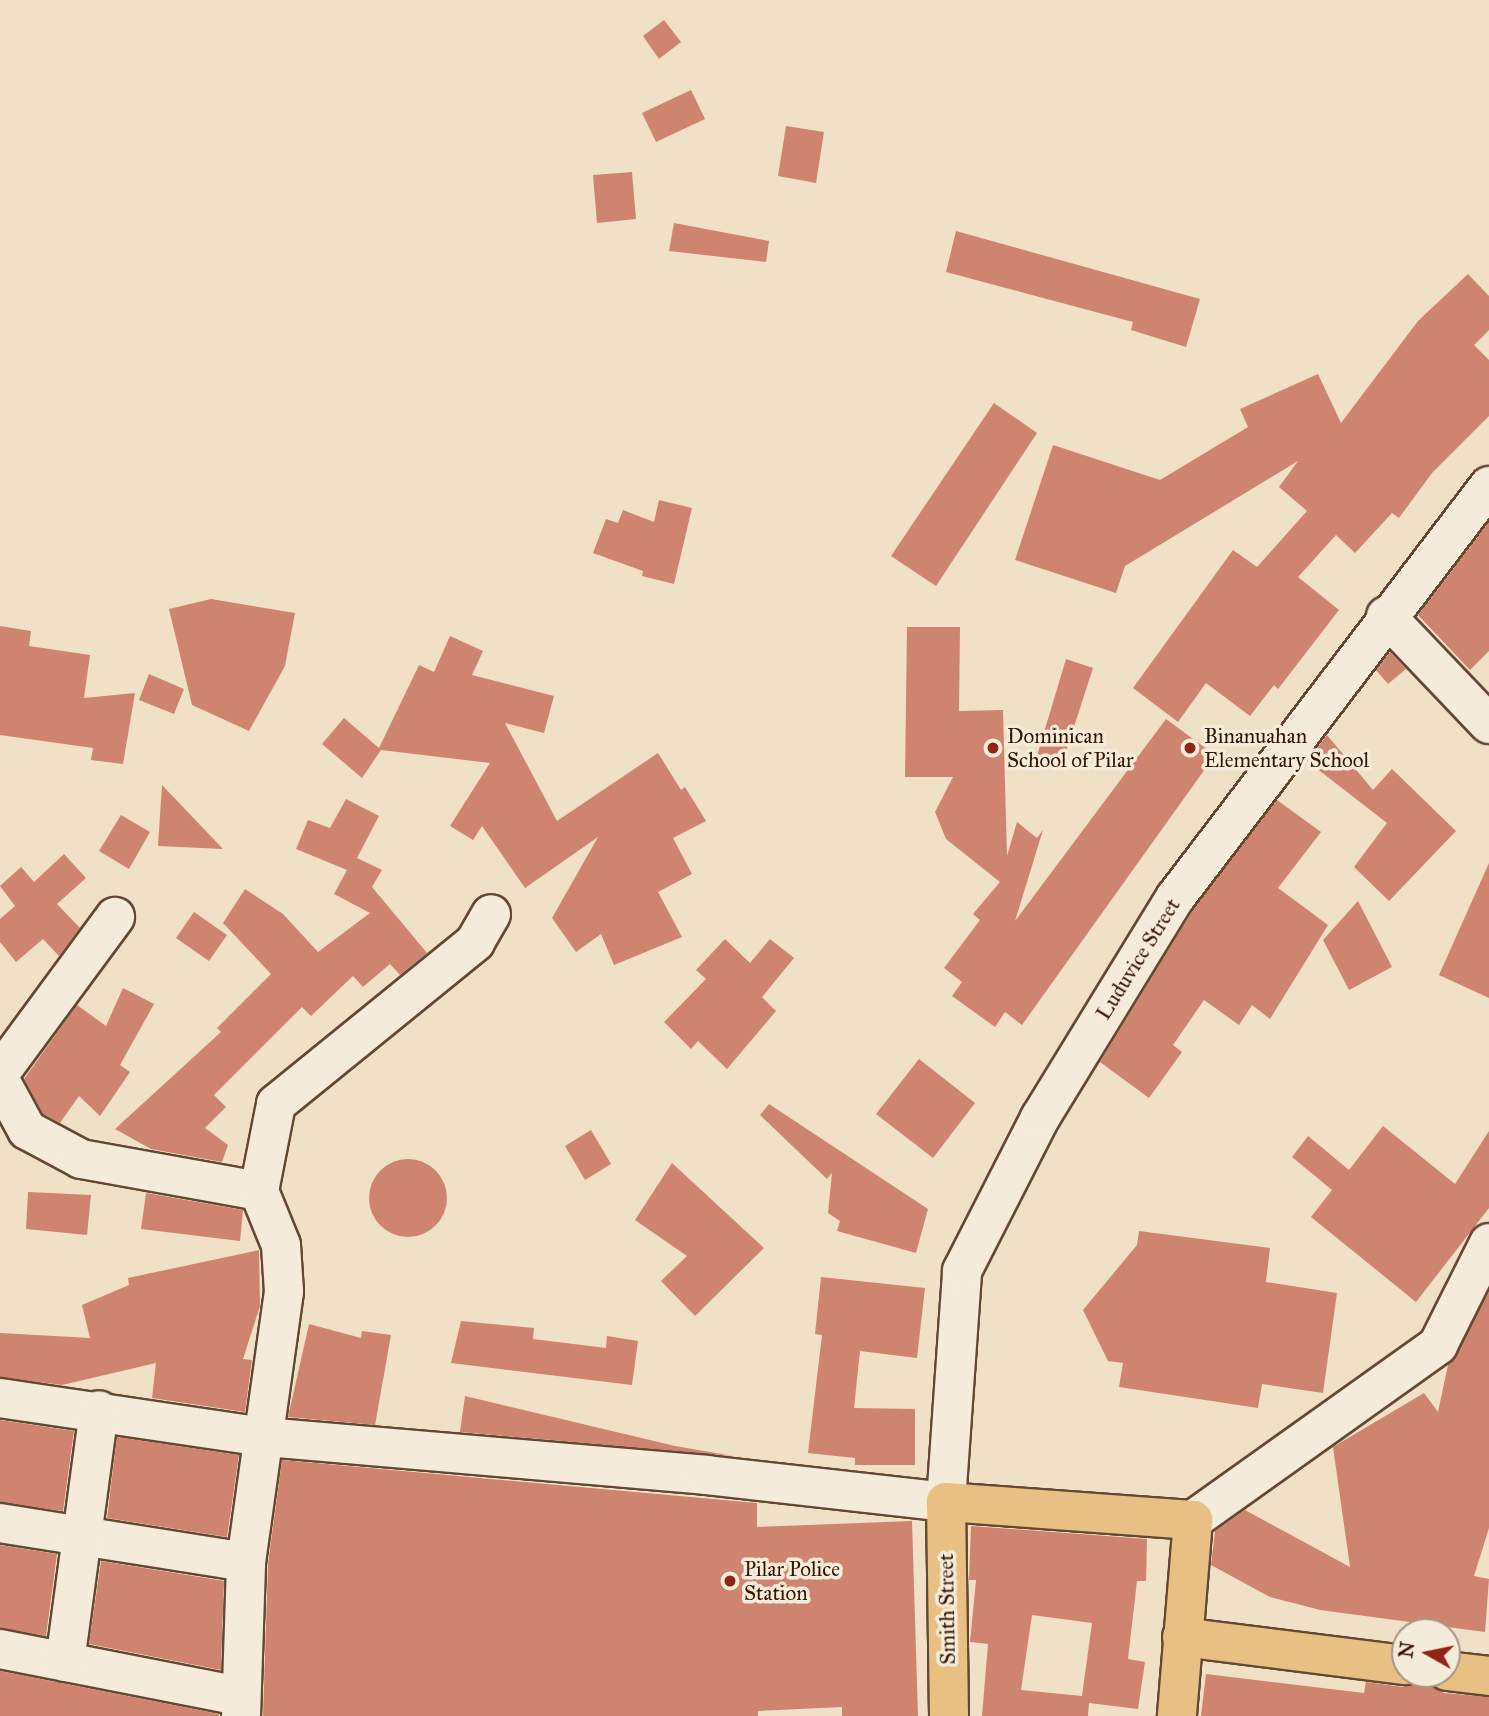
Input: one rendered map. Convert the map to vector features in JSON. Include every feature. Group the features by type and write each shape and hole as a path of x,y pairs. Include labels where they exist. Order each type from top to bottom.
{"main road":[{"path":"946,1502 1193,1520 1177,1716"},
{"name":"Smith Street","path":"946,1502 949,1716"},
{"path":"1182,1637 1391,1663"},
{"path":"1461,1673 1489,1676"}],"street":[{"name":"Luduvice Street","path":"946,1502 962,1272 1040,1118 1175,898 1386,616 1489,486"},
{"path":"1386,616 1489,724"},
{"path":"0,1649 65,1662 241,1706 246,1562 284,1292 281,1245 258,1191 276,1104 475,942 491,914"},
{"path":"0,1073 115,917"},
{"path":"0,1080 27,1130 81,1159 258,1191"},
{"path":"1193,1520 1438,1345 1489,1243"},
{"path":"0,1398 99,1410 265,1437 706,1475 946,1502"},
{"path":"65,1662 79,1535 99,1410"},
{"path":"0,1522 246,1562"}],"building":[{"path":"664,20 681,42 659,59 643,36"},
{"path":"691,90 705,119 656,142 642,113"},
{"path":"786,126 824,132 816,183 778,176"},
{"path":"632,172 636,219 597,223 593,175"},
{"path":"674,223 769,241 766,262 669,251"},
{"path":"956,231 1200,299 1186,347 1131,330 1133,322 946,272"},
{"path":"1468,274 1489,296 1489,330 1474,345 1489,360 1489,416 1432,473 1399,518 1392,513 1355,553 1336,535 1298,577 1339,610 1278,689 1274,685 1250,716 1206,683 1178,722 1133,688 1233,550 1257,567 1307,511 1279,487 1298,461 1125,566 1116,593 1015,560 1053,445 1160,480 1248,427 1240,409 1318,374 1341,423 1418,321"},
{"path":"994,403 1037,433 936,586 891,556"},
{"path":"659,500 692,508 674,584 642,576 643,571 593,553 606,519 618,523 623,510 654,522"},
{"path":"1489,522 1489,651 1470,670 1418,615"},
{"path":"211,599 295,613 285,666 249,731 192,705 169,609"},
{"path":"0,626 31,631 29,646 90,655 84,698 135,693 123,764 91,760 93,748 0,735"},
{"path":"907,627 960,627 959,711 1003,710 1007,856 1017,822 1037,838 1043,830 1015,921 1166,719 1215,755 1022,1025 1005,1012 995,1027 952,996 962,982 944,968 980,920 973,914 1000,882 946,839 935,812 953,777 905,777"},
{"path":"450,636 483,651 472,675 554,696 544,733 505,723 557,821 658,753 681,790 685,787 706,821 673,838 692,874 658,892 682,937 614,965 601,934 576,952 552,918 598,837 525,888 482,826 473,840 450,826 490,763 381,750 362,778 322,744 344,718 379,748 419,665 434,672"},
{"path":"1390,652 1406,669 1388,684 1376,670"},
{"path":"1066,659 1093,668 1061,767 1036,759"},
{"path":"149,674 184,689 174,714 139,700"},
{"path":"1327,735 1373,790 1392,769 1456,831 1389,901 1354,867 1387,823 1307,761"},
{"path":"162,785 223,849 158,846"},
{"path":"346,799 379,816 357,858 382,870 372,887 427,953 400,975 390,964 363,987 353,976 311,1016 302,1007 214,1095 226,1107 205,1128 228,1145 222,1162 151,1149 115,1129 221,1032 217,1028 271,974 223,923 245,889 283,914 318,952 370,913 334,894 347,870 296,849 308,820 330,828"},
{"path":"1277,800 1321,832 1278,888 1328,925 1270,1019 1252,1005 1239,1025 1204,1000 1173,1045 1182,1052 1149,1098 1100,1062 1193,910"},
{"path":"121,815 150,832 129,869 99,851"},
{"path":"64,854 86,878 57,904 80,928 59,956 43,939 16,962 0,942 0,919 15,906 0,886 21,867 34,882"},
{"path":"1489,863 1489,998 1439,975"},
{"path":"1358,901 1392,967 1349,990 1323,940"},
{"path":"194,912 227,935 209,961 176,938"},
{"path":"725,939 750,963 770,939 794,958 762,997 776,1011 727,1069 698,1041 691,1049 664,1022 706,979 696,970"},
{"path":"123,988 154,1004 120,1065 130,1072 100,1116 79,1096 60,1123 43,1114 24,1079 77,1005 106,1026"},
{"path":"919,1059 975,1103 933,1158 876,1114"},
{"path":"769,1104 928,1209 916,1253 837,1231 840,1221 828,1213 832,1173 827,1179 760,1115"},
{"path":"1383,1126 1455,1184 1489,1131 1489,1208 1416,1302 1311,1217 1332,1190 1292,1157 1308,1136 1349,1170"},
{"path":"591,1130 611,1164 585,1180 565,1146"},
{"path":"408,1159 423,1162 436,1170 444,1183 447,1198 444,1213 436,1226 423,1234 408,1237 393,1234 380,1226 372,1213 369,1198 372,1183 380,1170 393,1162"},
{"path":"672,1163 764,1248 695,1316 661,1281 687,1256 635,1220"},
{"path":"28,1192 91,1195 87,1235 26,1229"},
{"path":"146,1193 243,1210 240,1241 141,1229"},
{"path":"1139,1231 1270,1248 1266,1282 1337,1293 1323,1393 1262,1384 1258,1408 1119,1387 1123,1363 1108,1361 1083,1310 1137,1245"},
{"path":"259,1250 260,1306 243,1359 252,1360 245,1412 152,1398 156,1363 62,1385 0,1377 0,1333 90,1338 82,1305 129,1285 128,1278"},
{"path":"821,1277 925,1288 917,1358 860,1351 854,1408 915,1409 915,1465 855,1465 855,1458 808,1453 822,1335 815,1334"},
{"path":"1489,1292 1489,1528 1474,1576 1489,1579 1485,1632 1461,1629 1461,1618 1391,1619 1320,1610 1270,1597 1211,1565 1215,1531 1245,1510 1350,1567 1333,1447 1424,1393 1438,1412 1448,1365"},
{"path":"461,1321 534,1328 533,1339 606,1348 607,1336 638,1341 632,1385 451,1363"},
{"path":"309,1324 361,1338 362,1331 391,1335 375,1425 288,1417"},
{"path":"465,1396 675,1446 733,1456 460,1432"},
{"path":"0,1420 74,1431 63,1511 0,1502"},
{"path":"117,1437 239,1455 227,1537 107,1518"},
{"path":"282,1460 757,1503 757,1527 912,1521 918,1716 842,1716 842,1707 758,1711 758,1716 263,1716 268,1564"},
{"path":"971,1526 1147,1539 1146,1581 1137,1581 1128,1659 1145,1662 1138,1709 1089,1703 1088,1716 982,1716 988,1644 970,1642 976,1580 969,1580","holes":["1032,1615 1092,1623 1082,1696 1021,1690"]},
{"path":"0,1545 57,1554 46,1636 0,1628"},
{"path":"101,1561 224,1581 221,1670 89,1644"},
{"path":"0,1671 219,1714 219,1716 0,1716"},
{"path":"1206,1674 1364,1693 1366,1682 1391,1685 1391,1688 1436,1688 1444,1693 1489,1697 1489,1716 1201,1716"}],"place":[{"name":"Dominican School of Pilar","path":"993,748"},
{"name":"Binanuahan Elementary School","path":"1190,748"},
{"name":"Pilar Police Station","path":"730,1581"}]}
